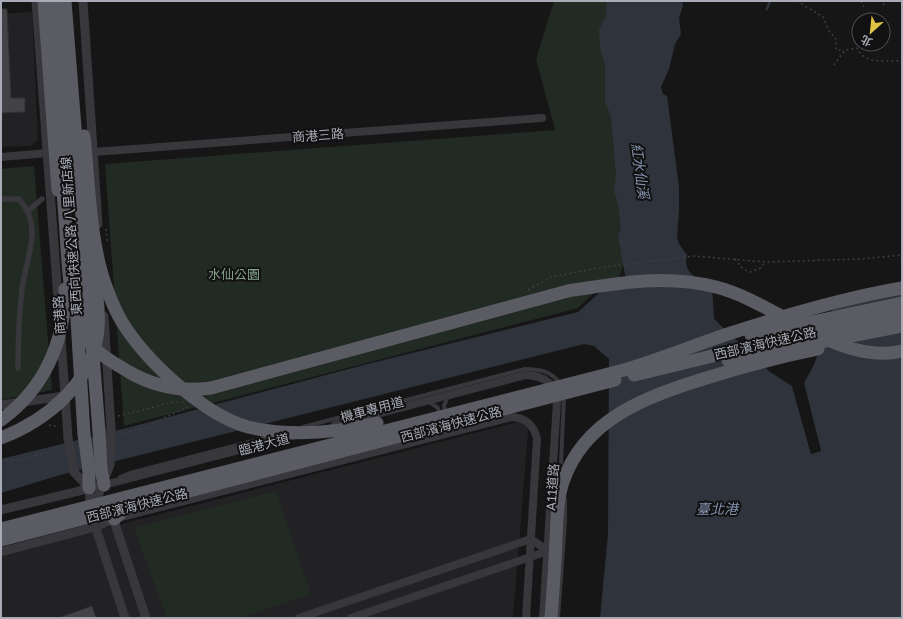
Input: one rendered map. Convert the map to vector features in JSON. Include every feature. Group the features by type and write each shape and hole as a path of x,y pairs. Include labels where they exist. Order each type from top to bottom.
{"highway":[{"path":"1,420 28,396 48,366 59,340 65,299 44,1"},
{"name":"東西向快速公路 八里新店線","path":"52,1 60,57 94,360 107,427 100,468"},
{"name":"東西向快速公路 八里新店線","path":"66,1 60,57 84,434 100,468"},
{"path":"1,438 12,434 43,416 61,401 85,370 95,346 98,324 74,1"},
{"path":"60,57 62,180 71,296 75,316 90,342 121,367 138,377 178,390 211,388 568,292 651,280 688,282 716,287 734,293 772,310 832,342 856,351 876,354 902,351"},
{"path":"84,136 96,248 106,288 122,322 146,353 177,384 212,410 248,426 288,433 325,433 502,396"},
{"path":"1,529 624,370 731,333 810,310 902,288"},
{"name":"西部濱海快速公路","path":"1,525 502,396 762,333 902,303"},
{"name":"西部濱海快速公路","path":"1,540 284,468 667,367 832,327 902,315"},
{"path":"114,520 132,503 570,392 902,326"},
{"path":"551,618 558,504 565,465 596,430 618,414 661,393 715,375 784,356 902,332"},
{"path":"100,468 104,485"},
{"path":"89,488 100,468"}],"street":[{"name":"商港路","path":"36,1 68,438 74,472 89,488"},
{"path":"83,1 94,152 107,427"},
{"name":"商港三路","path":"94,152 542,118"},
{"path":"1,157 48,153"},
{"path":"1,199 19,199 28,211 33,233 31,250 22,288 18,368"},
{"path":"28,211 42,199"},
{"name":"臨港大道","path":"1,510 104,485 526,375"},
{"name":"A11道路","path":"526,375 536,376 550,382 555,389 557,397 543,618"},
{"path":"1,405 65,396"},
{"name":"A11道路","path":"459,430 511,417 519,417 526,421 536,432 537,439 526,618"},
{"path":"1,552 95,527 114,520 459,430"},
{"path":"91,513 104,485"},
{"path":"104,485 146,618"},
{"path":"89,488 91,513 125,618"},
{"path":"1,536 91,513"},
{"path":"299,618 531,539 548,551"},
{"path":"351,618 548,551"}],"lane":[{"name":"機車專用道","path":"104,485 130,473 525,369 544,371 558,380 562,389 564,400 565,465"},
{"path":"448,396 444,406 449,423 459,430"},
{"path":"428,401 438,408 440,414 443,425 438,436"},
{"path":"558,618 565,522 565,497"}],"path":[{"path":"796,1 823,17 829,31 836,39 836,50 857,48 859,53 866,60 902,61"},
{"path":"804,5 805,1"},
{"path":"861,1 864,7"},
{"path":"884,5 886,1"},
{"path":"834,64 844,50"},
{"path":"604,267 694,256 765,262 860,259 902,255"},
{"path":"735,259 743,269 750,272 755,272 765,262"},
{"path":"107,427 116,417 174,402 186,402"}],"shaded area":[{"path":"32,12 38,139 31,146 1,147 1,14"},
{"path":"529,419 513,618 1,618 1,555"}],"green space":[{"name":"水仙公園","path":"554,1 612,1 625,261 617,282 598,289 578,308 124,426 105,164 555,130 536,59"},
{"path":"34,166 52,390 1,400 1,169"},
{"path":"276,491 311,594 240,618 167,618 134,528"}],"water":[{"name":"臺北港","path":"607,1 682,1 683,6 679,18 681,34 675,44 669,69 661,87 663,94 667,96 679,187 677,237 679,244 687,255 686,261 689,271 696,278 712,285 714,319 770,372 792,386 811,454 821,451 804,383 814,365 837,296 902,284 902,618 600,618 608,534 609,359 594,346 584,344 60,475 1,493 1,459 127,428 360,366 578,312 599,293 618,287 626,275 618,237 621,228 618,203 614,192 616,175 611,116 605,102 605,66 600,48 599,29 606,17"}],"pier":[{"path":"804,383 821,451 811,454 792,386 794,385 812,452 819,450 802,384"}],"building":[{"path":"1,9 7,9 11,98 25,98 25,112 1,113"},
{"path":"92,606 96,618 61,618 61,617"}],"waterway":[{"path":"767,9 770,1"}],"water label":[{"name":"紅水仙溪","path":"640,171"}]}
